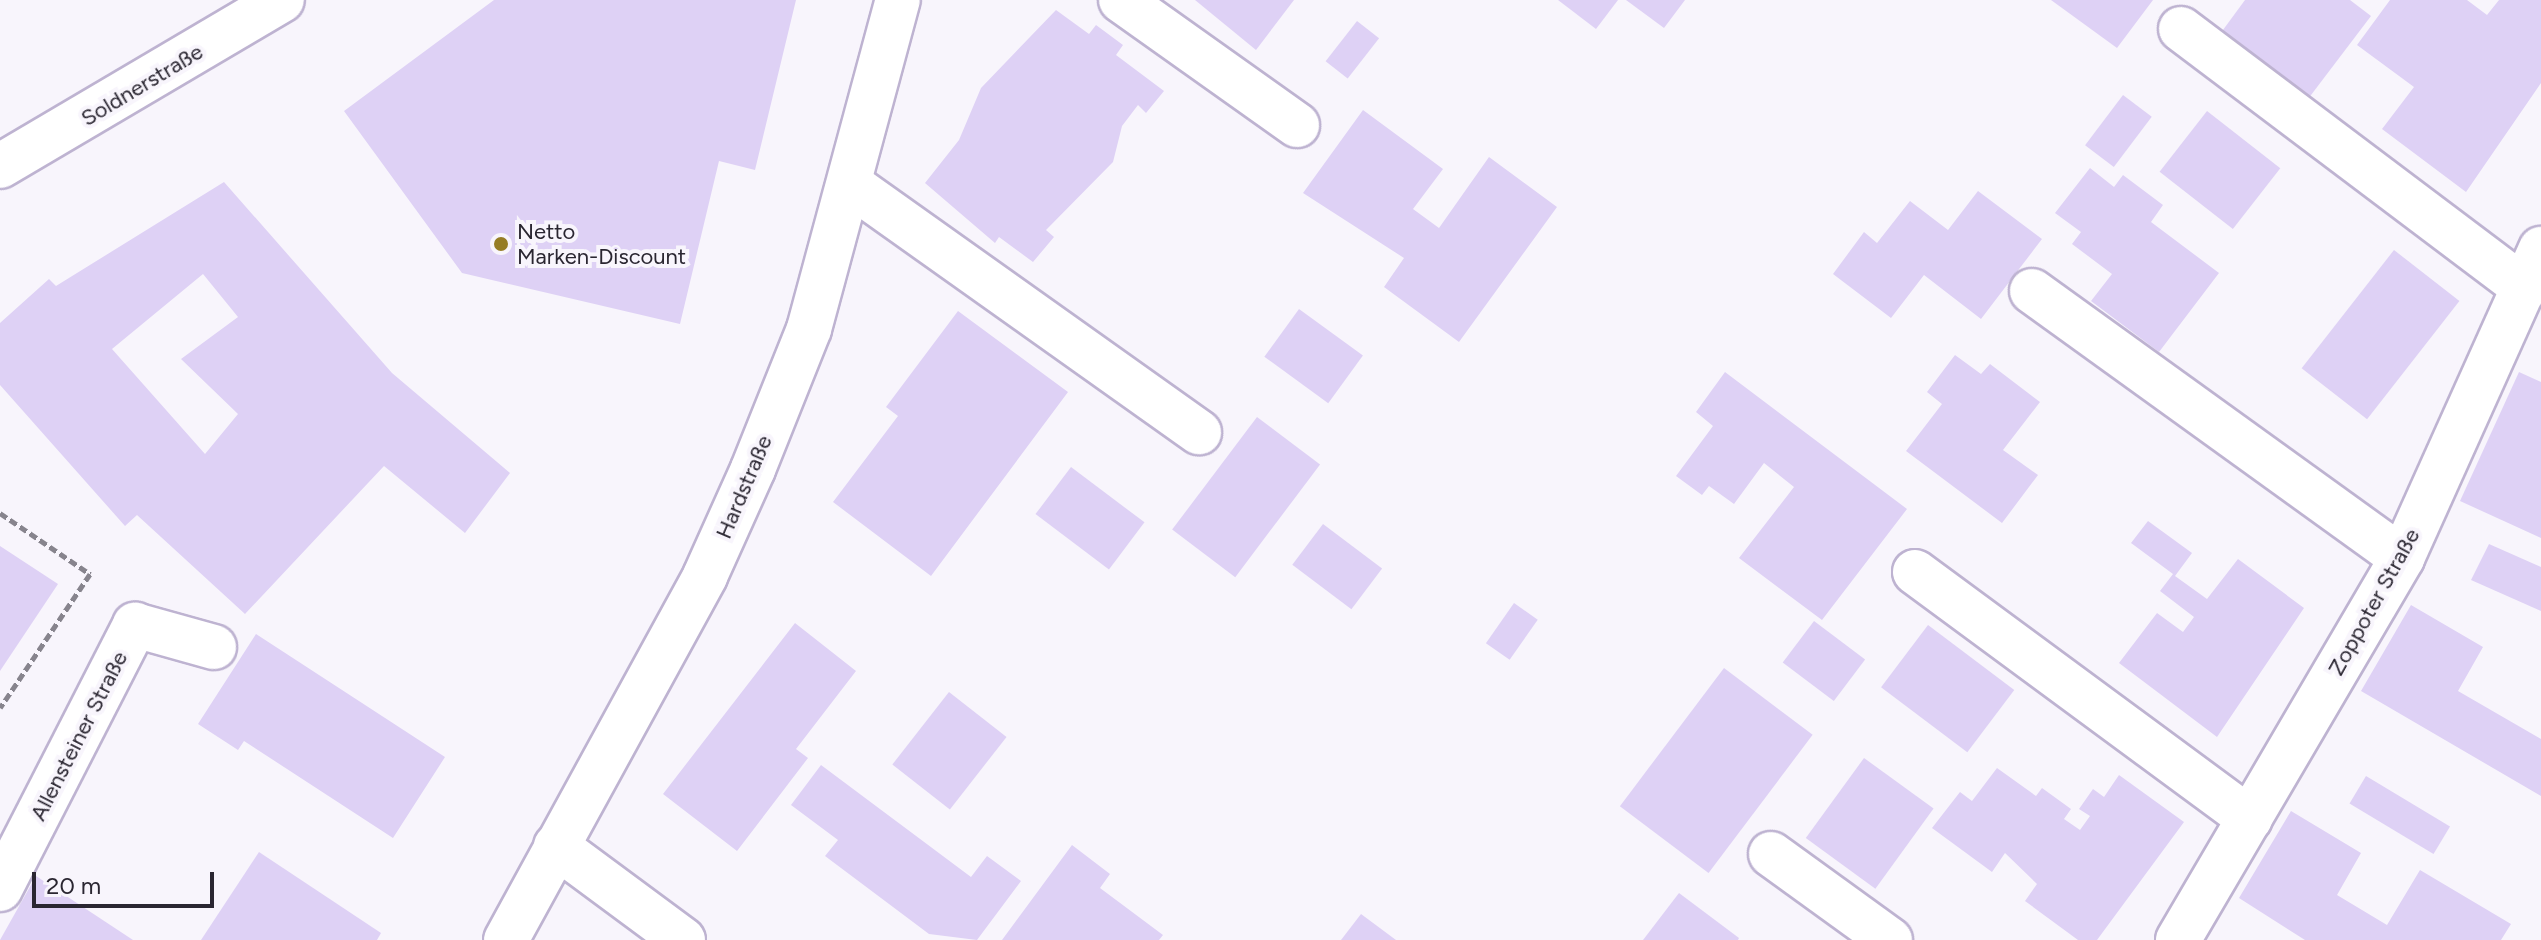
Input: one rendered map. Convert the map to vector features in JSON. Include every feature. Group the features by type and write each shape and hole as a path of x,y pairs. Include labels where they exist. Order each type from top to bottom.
{"street":[{"name":"Soldnerstraße","path":"0,166 282,0"},
{"name":"Hardstraße","path":"506,940 705,576 753,469 809,329 851,185 898,0"},
{"path":"1121,0 1297,125"},
{"path":"2181,29 2533,268"},
{"path":"851,185 1199,432"},
{"name":"Zoppoter Straße","path":"2178,940 2402,558 2533,268"},
{"path":"2032,291 2402,558"},
{"path":"1915,572 2250,819"},
{"name":"Allensteiner Straße","path":"0,889 135,625 214,647"},
{"path":"556,846 683,940"},
{"path":"1771,854 1890,940"}],"path":[{"path":"0,513 90,574 0,708"}],"building":[{"path":"494,0 796,0 755,170 719,161 680,324 462,273 344,111"},
{"path":"1195,0 1294,0 1256,50"},
{"path":"1558,0 1618,0 1596,29"},
{"path":"1626,0 1685,0 1664,28"},
{"path":"2051,0 2153,0 2117,48"},
{"path":"2245,0 2350,0 2371,16 2308,99 2220,34"},
{"path":"2390,0 2467,0 2487,15 2499,0 2541,0 2541,83 2466,192 2382,129 2414,87 2357,45"},
{"path":"1056,10 1089,34 1096,25 1123,45 1116,55 1164,91 1146,113 1138,105 1122,126 1113,162 1046,230 1054,237 1033,262 999,237 995,243 925,183 959,140 981,88"},
{"path":"1357,21 1379,38 1348,78 1326,61"},
{"path":"2123,95 2152,117 2114,167 2085,145"},
{"path":"1363,110 1443,169 1413,209 1439,228 1489,157 1557,207 1459,342 1384,287 1404,258 1303,193"},
{"path":"2207,111 2280,168 2233,229 2160,172"},
{"path":"2090,168 2114,187 2123,175 2163,205 2151,222 2219,273 2159,352 2091,301 2112,274 2072,244 2081,232 2055,213"},
{"path":"224,182 392,373 510,473 465,533 384,466 245,614 137,515 125,526 0,385 0,323 49,279 56,286","holes":["203,274 238,317 181,359 238,414 205,454 112,349"]},
{"path":"1978,191 2042,239 1981,319 1924,275 1891,318 1833,274 1864,232 1877,243 1910,201 1948,230"},
{"path":"2394,250 2459,301 2367,419 2302,368"},
{"path":"1299,309 1363,355 1328,403 1264,357"},
{"path":"958,311 1068,392 931,576 833,502 898,416 886,407"},
{"path":"1955,355 1981,374 1990,364 2040,402 2003,450 2038,475 2002,523 1906,451 1942,404 1927,392"},
{"path":"1725,372 1907,509 1822,620 1739,558 1794,487 1764,463 1734,504 1709,486 1702,495 1676,476 1713,426 1696,412"},
{"path":"2519,372 2541,382 2541,538 2460,501"},
{"path":"1257,417 1320,465 1235,577 1172,530"},
{"path":"1071,467 1144,522 1109,569 1035,514"},
{"path":"2148,521 2192,553 2175,576 2207,599 2238,559 2304,608 2217,737 2119,663 2157,613 2183,632 2194,617 2160,591 2173,574 2131,543"},
{"path":"1323,524 1382,569 1351,609 1292,565"},
{"path":"2489,544 2541,567 2541,611 2471,580"},
{"path":"0,546 58,584 0,671"},
{"path":"1514,603 1538,620 1510,660 1486,643"},
{"path":"2411,605 2483,647 2458,691 2541,739 2541,796 2361,691"},
{"path":"1814,621 1865,660 1834,701 1783,663"},
{"path":"795,623 856,671 796,749 808,758 737,851 663,794"},
{"path":"1928,625 2014,690 1967,752 1881,687"},
{"path":"256,634 445,757 393,838 244,741 238,750 198,724"},
{"path":"1724,668 1813,735 1709,873 1620,806"},
{"path":"949,692 1007,737 950,809 892,764"},
{"path":"1864,758 1934,809 1875,889 1806,838"},
{"path":"821,765 971,877 987,856 1021,881 977,940 929,934 825,856 838,840 791,805"},
{"path":"1997,768 2036,796 2042,788 2071,809 2064,819 2080,830 2090,816 2079,809 2093,789 2104,797 2119,775 2184,822 2097,940 2078,940 2025,901 2037,884 2005,853 1992,872 1932,828 1960,792 1972,801"},
{"path":"2366,776 2450,826 2434,854 2350,803"},
{"path":"2291,811 2361,853 2337,895 2387,925 2420,870 2511,924 2501,940 2305,940 2239,898"},
{"path":"1072,845 1110,874 1100,888 1163,935 1159,940 1002,940"},
{"path":"259,852 381,933 377,940 201,940"},
{"path":"36,876 133,940 0,940"},
{"path":"1679,893 1739,938 1738,940 1643,940"},
{"path":"1361,914 1396,940 1341,940"}],"place":[{"name":"Netto Marken-Discount","path":"501,244"}]}
